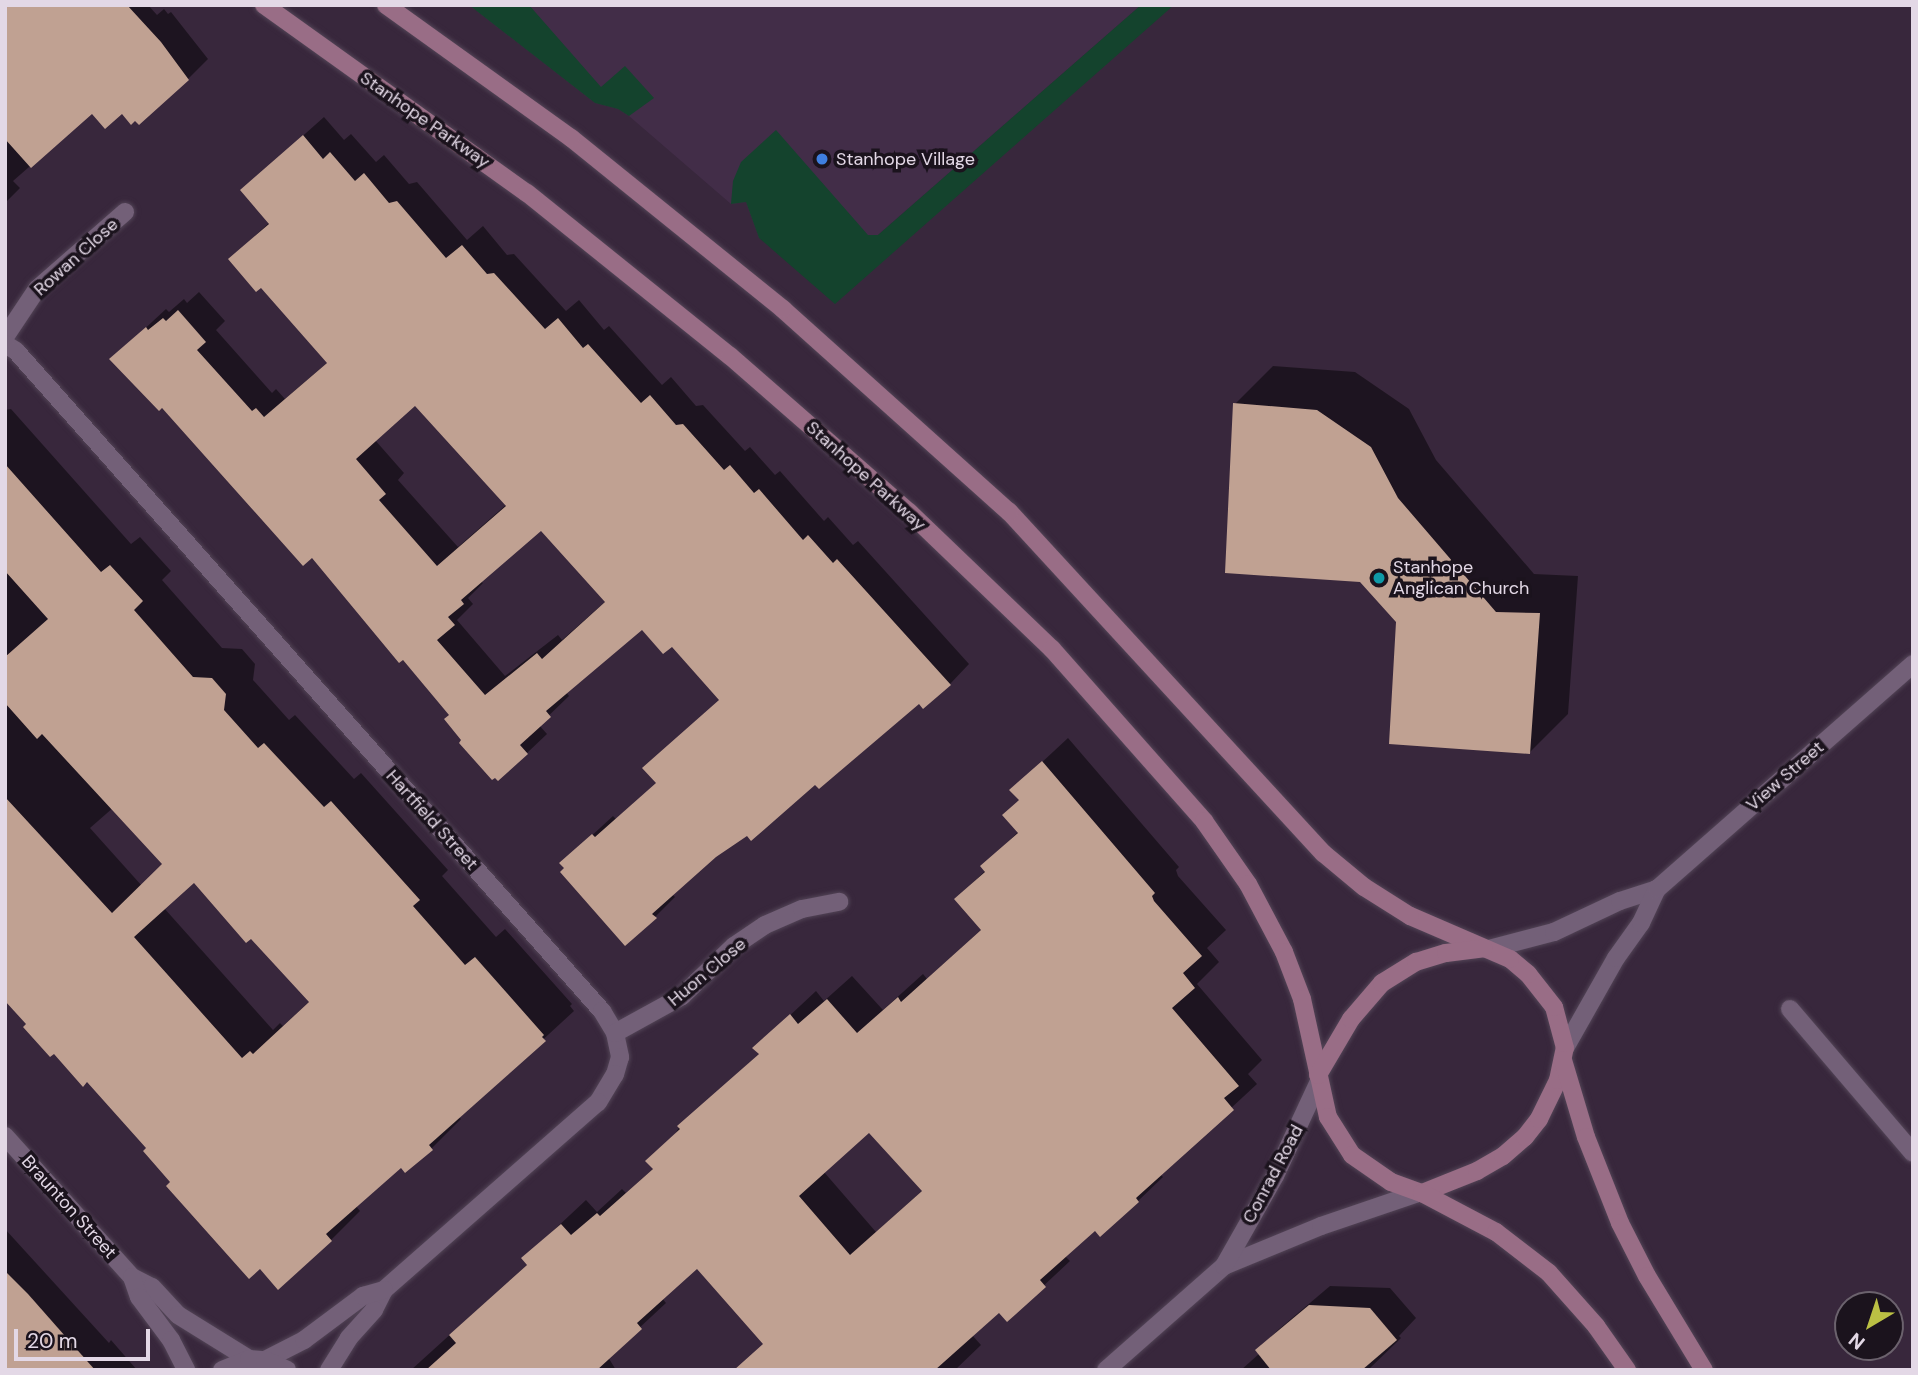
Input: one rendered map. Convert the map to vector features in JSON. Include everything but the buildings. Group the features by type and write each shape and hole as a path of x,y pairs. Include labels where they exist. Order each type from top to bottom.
{"main road":[{"name":"Stanhope Parkway","path":"264,5 527,192 730,356 908,512 1052,649 1204,821 1248,884 1284,952 1302,999 1318,1078"},
{"path":"386,5 571,138 732,267 783,309 989,494 1323,852 1364,887 1410,916 1510,959 1542,990 1554,1007 1586,1137 1620,1223 1647,1276 1704,1370"},
{"path":"1487,948 1446,953 1416,962 1382,983 1351,1018 1318,1078 1328,1117 1352,1155 1391,1182 1420,1193 1496,1232 1549,1273 1596,1326 1627,1370"},
{"path":"1420,1193 1477,1171 1503,1156 1525,1137 1539,1119 1558,1080 1564,1054"}],"street":[{"name":"Rowan Close","path":"5,337 37,289 125,212"},
{"name":"Hartfield Street","path":"5,344 16,351 583,990 615,1033"},
{"name":"View Street","path":"1487,948 1554,932 1620,901 1657,889 1913,664"},
{"name":"View Street","path":"1564,1054 1610,967 1641,923 1657,889"},
{"name":"Huon Close","path":"615,1033 682,996 734,946 765,925 802,909 839,902"},
{"path":"1790,1009 1913,1153"},
{"path":"328,1370 349,1338 374,1310 384,1290 598,1102 615,1074 620,1057 615,1033"},
{"name":"Conrad Road","path":"1224,1266 1275,1176 1318,1078"},
{"name":"Braunton Street","path":"5,1136 132,1278 139,1297 171,1340 186,1370"},
{"name":"Conrad Road","path":"1106,1370 1224,1266 1321,1226 1420,1193"},
{"name":"Braunton Street","path":"132,1278 152,1287 178,1315 257,1359 287,1370"},
{"path":"222,1370 304,1340 363,1296 384,1290"}],"shaded area":[{"name":"Stanhope Village","path":"469,5 1141,5 878,235 759,238 746,202 731,204 629,116 618,109 595,103"}],"green space":[{"path":"469,5 529,5 601,87 625,66 654,98 629,116 618,109 595,103"},
{"path":"1141,5 1174,5 835,304 759,238 746,202 731,204 733,181 741,162 776,130 868,235 878,235"}],"place":[{"name":"Stanhope Village","path":"822,159"},
{"name":"Stanhope Anglican Church","path":"1379,578"}]}
